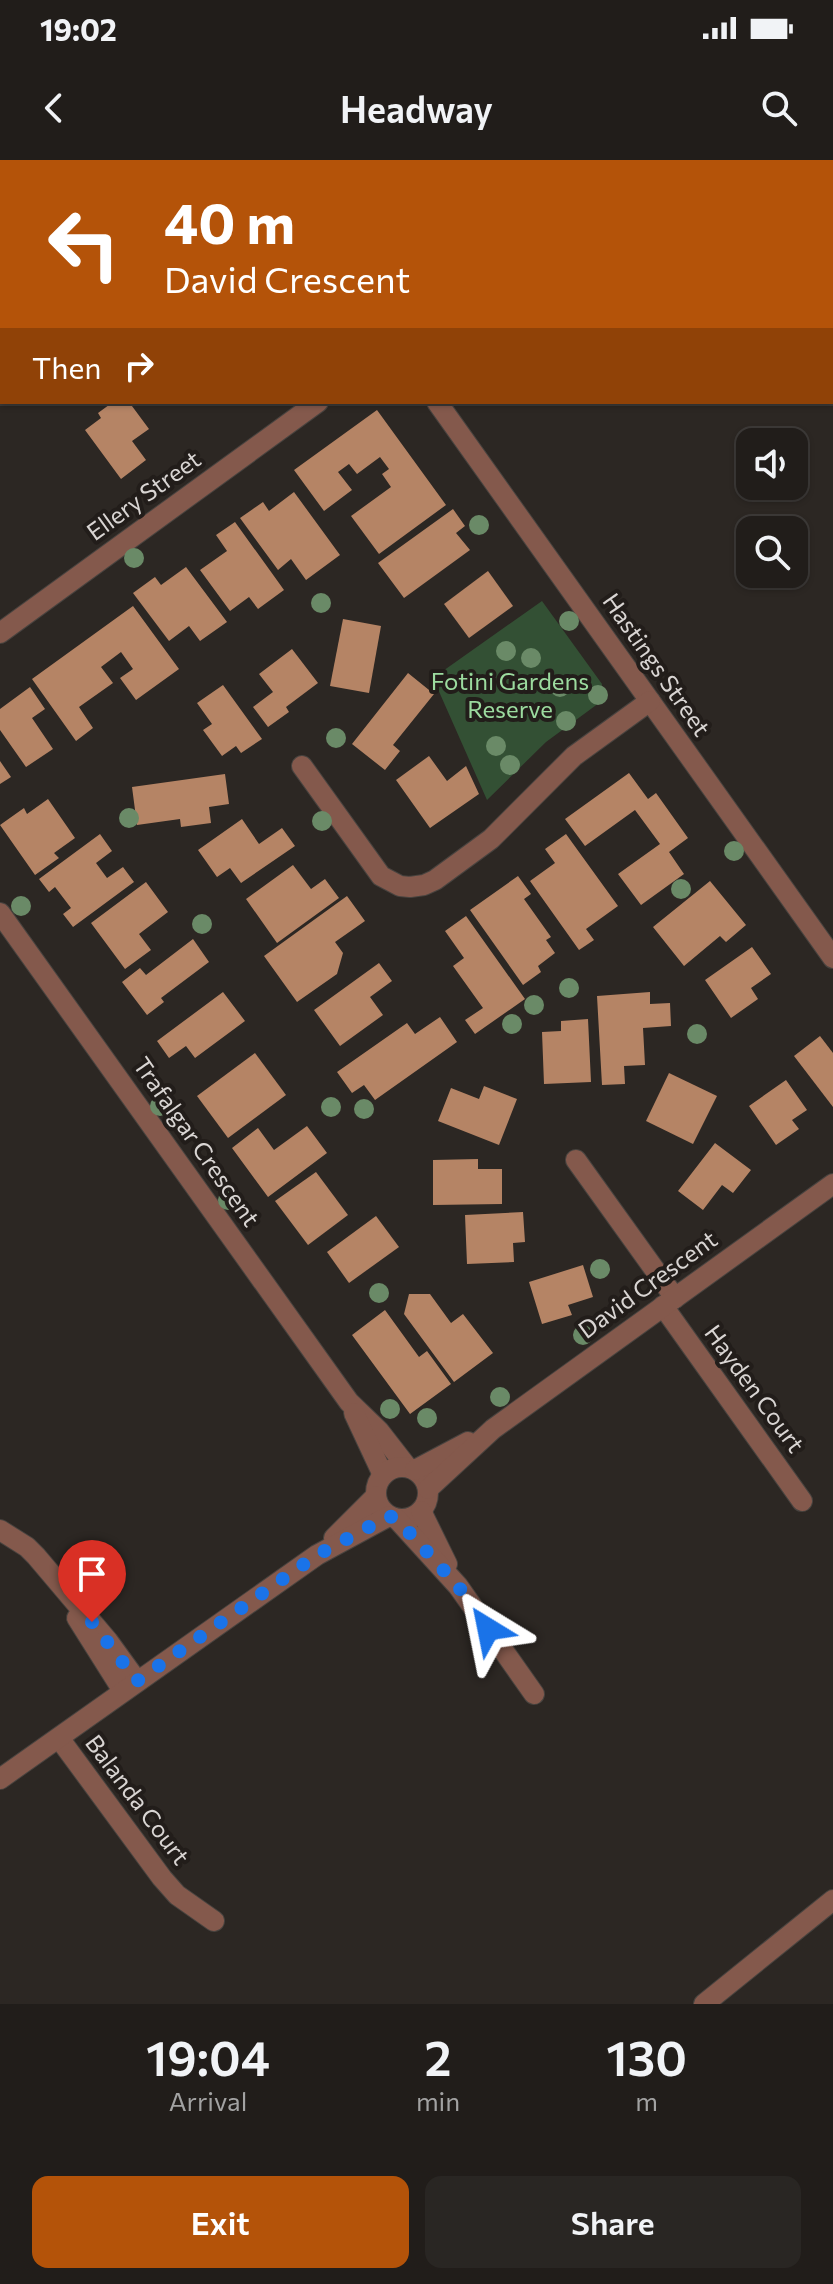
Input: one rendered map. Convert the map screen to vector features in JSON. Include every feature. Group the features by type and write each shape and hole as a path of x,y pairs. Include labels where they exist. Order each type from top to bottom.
{"street":[{"name":"Ellery Street","path":"0,633 315,404"},
{"name":"Hastings Street","path":"438,404 833,958"},
{"path":"302,766 381,876 400,886 424,885 491,839 574,756 650,701"},
{"name":"Trafalgar Crescent","path":"0,913 349,1402 411,1469"},
{"name":"Hayden Court","path":"576,1160 802,1501"},
{"name":"David Crescent","path":"428,1489 493,1429 833,1184"},
{"name":"Trafalgar Crescent","path":"349,1402 383,1475"},
{"name":"David Crescent","path":"411,1469 493,1429"},
{"path":"0,1779 317,1555 393,1517 414,1516 421,1511 428,1497 425,1481 411,1469 390,1470 383,1475 376,1488 378,1504 393,1517 458,1586 534,1694"},
{"path":"317,1555 376,1496"},
{"path":"421,1511 458,1586"},
{"path":"0,1530 27,1547 108,1641 130,1686"},
{"name":"Balanda Court","path":"59,1738 162,1878 177,1895 214,1921"},
{"path":"704,2004 833,1900"}],"green space":[{"name":"Fotini Gardens Reserve","path":"542,601 602,684 599,703 546,742 487,800 433,678"}],"building":[{"path":"110,404 130,404 149,429 132,441 146,460 121,479 85,430 101,418 98,413"},
{"path":"377,410 446,505 379,554 351,516 391,487 382,474 389,469 380,457 357,474 349,464 338,472 352,490 324,511 294,470"},
{"path":"294,492 340,555 306,580 291,559 278,570 240,518 263,502 269,511"},
{"path":"453,509 465,526 456,533 470,550 404,598 378,563"},
{"path":"235,522 284,590 258,609 249,597 230,611 200,570 227,551 216,535"},
{"path":"186,567 227,622 200,641 189,626 169,641 133,593 155,577 161,585"},
{"path":"488,571 513,606 469,638 444,604"},
{"path":"133,606 179,669 136,700 120,678 133,669 121,652 101,667 113,683 79,707 93,728 76,741 32,679"},
{"path":"343,619 381,626 369,693 330,686"},
{"path":"292,649 318,683 286,707 289,712 268,727 253,707 273,692 259,674"},
{"path":"408,673 434,694 393,745 400,751 385,770 352,744"},
{"path":"223,685 262,739 241,753 236,746 222,756 203,730 212,724 197,703"},
{"path":"30,687 45,709 32,718 53,749 26,767 0,730 0,709"},
{"path":"429,756 447,781 466,766 479,794 430,828 396,780"},
{"path":"0,761 11,777 0,784"},
{"path":"629,773 648,799 656,793 688,838 669,852 684,874 641,905 618,874 660,844 635,810 585,846 565,819"},
{"path":"225,774 229,804 209,807 211,823 181,827 180,819 137,825 132,787"},
{"path":"48,799 75,838 54,853 59,858 35,875 0,825 24,808 27,814"},
{"path":"242,819 259,844 282,828 295,846 241,883 230,868 217,877 198,850"},
{"path":"100,834 112,851 96,863 107,878 123,867 134,882 73,927 63,914 71,908 55,887 49,892 39,879"},
{"path":"566,834 618,906 586,929 594,940 579,950 530,881 555,863 545,849"},
{"path":"293,865 311,889 325,879 339,898 277,943 246,899"},
{"path":"518,876 531,894 524,899 551,937 546,940 555,953 538,966 541,972 523,985 470,910"},
{"path":"710,881 746,925 726,942 720,936 684,966 653,927"},
{"path":"146,882 168,912 139,934 151,950 125,969 91,923"},
{"path":"347,896 365,921 335,942 343,953 337,974 297,1002 264,956"},
{"path":"466,916 525,999 475,1034 465,1020 483,1008 453,966 464,958 445,931"},
{"path":"193,939 209,962 161,998 164,1002 147,1015 122,982 140,968 146,975"},
{"path":"752,947 771,974 751,988 758,999 731,1018 705,980"},
{"path":"379,963 392,981 370,997 383,1015 340,1046 314,1010"},
{"path":"223,992 245,1021 195,1058 186,1046 169,1058 157,1041"},
{"path":"650,992 650,1004 670,1003 671,1026 643,1028 645,1065 624,1066 625,1084 602,1085 597,996"},
{"path":"440,1017 457,1042 375,1100 364,1085 352,1093 337,1072 407,1023 415,1034"},
{"path":"588,1019 591,1082 544,1084 542,1032 561,1031 561,1021"},
{"path":"820,1036 833,1053 833,1107 794,1056"},
{"path":"255,1053 286,1095 228,1138 197,1096"},
{"path":"669,1073 717,1096 693,1144 646,1121"},
{"path":"786,1080 807,1110 792,1120 799,1129 776,1145 749,1106"},
{"path":"484,1086 517,1099 499,1145 438,1121 451,1088 479,1099"},
{"path":"307,1126 327,1153 268,1197 232,1148 258,1128 274,1150"},
{"path":"715,1143 751,1170 733,1193 722,1185 703,1210 678,1191"},
{"path":"478,1159 478,1169 502,1169 502,1204 433,1205 433,1160"},
{"path":"316,1172 348,1215 308,1245 275,1201"},
{"path":"523,1212 525,1242 513,1243 514,1262 467,1264 465,1215"},
{"path":"376,1216 399,1247 349,1283 327,1252"},
{"path":"583,1265 593,1297 568,1305 572,1315 542,1324 529,1282"},
{"path":"409,1294 430,1294 451,1323 463,1314 493,1353 454,1382 404,1314"},
{"path":"385,1310 419,1357 427,1351 451,1384 410,1414 352,1335"}],"route":[{"path":"92,1622 137,1681 317,1555 389,1516 397,1519 458,1586 488,1629"}]}
